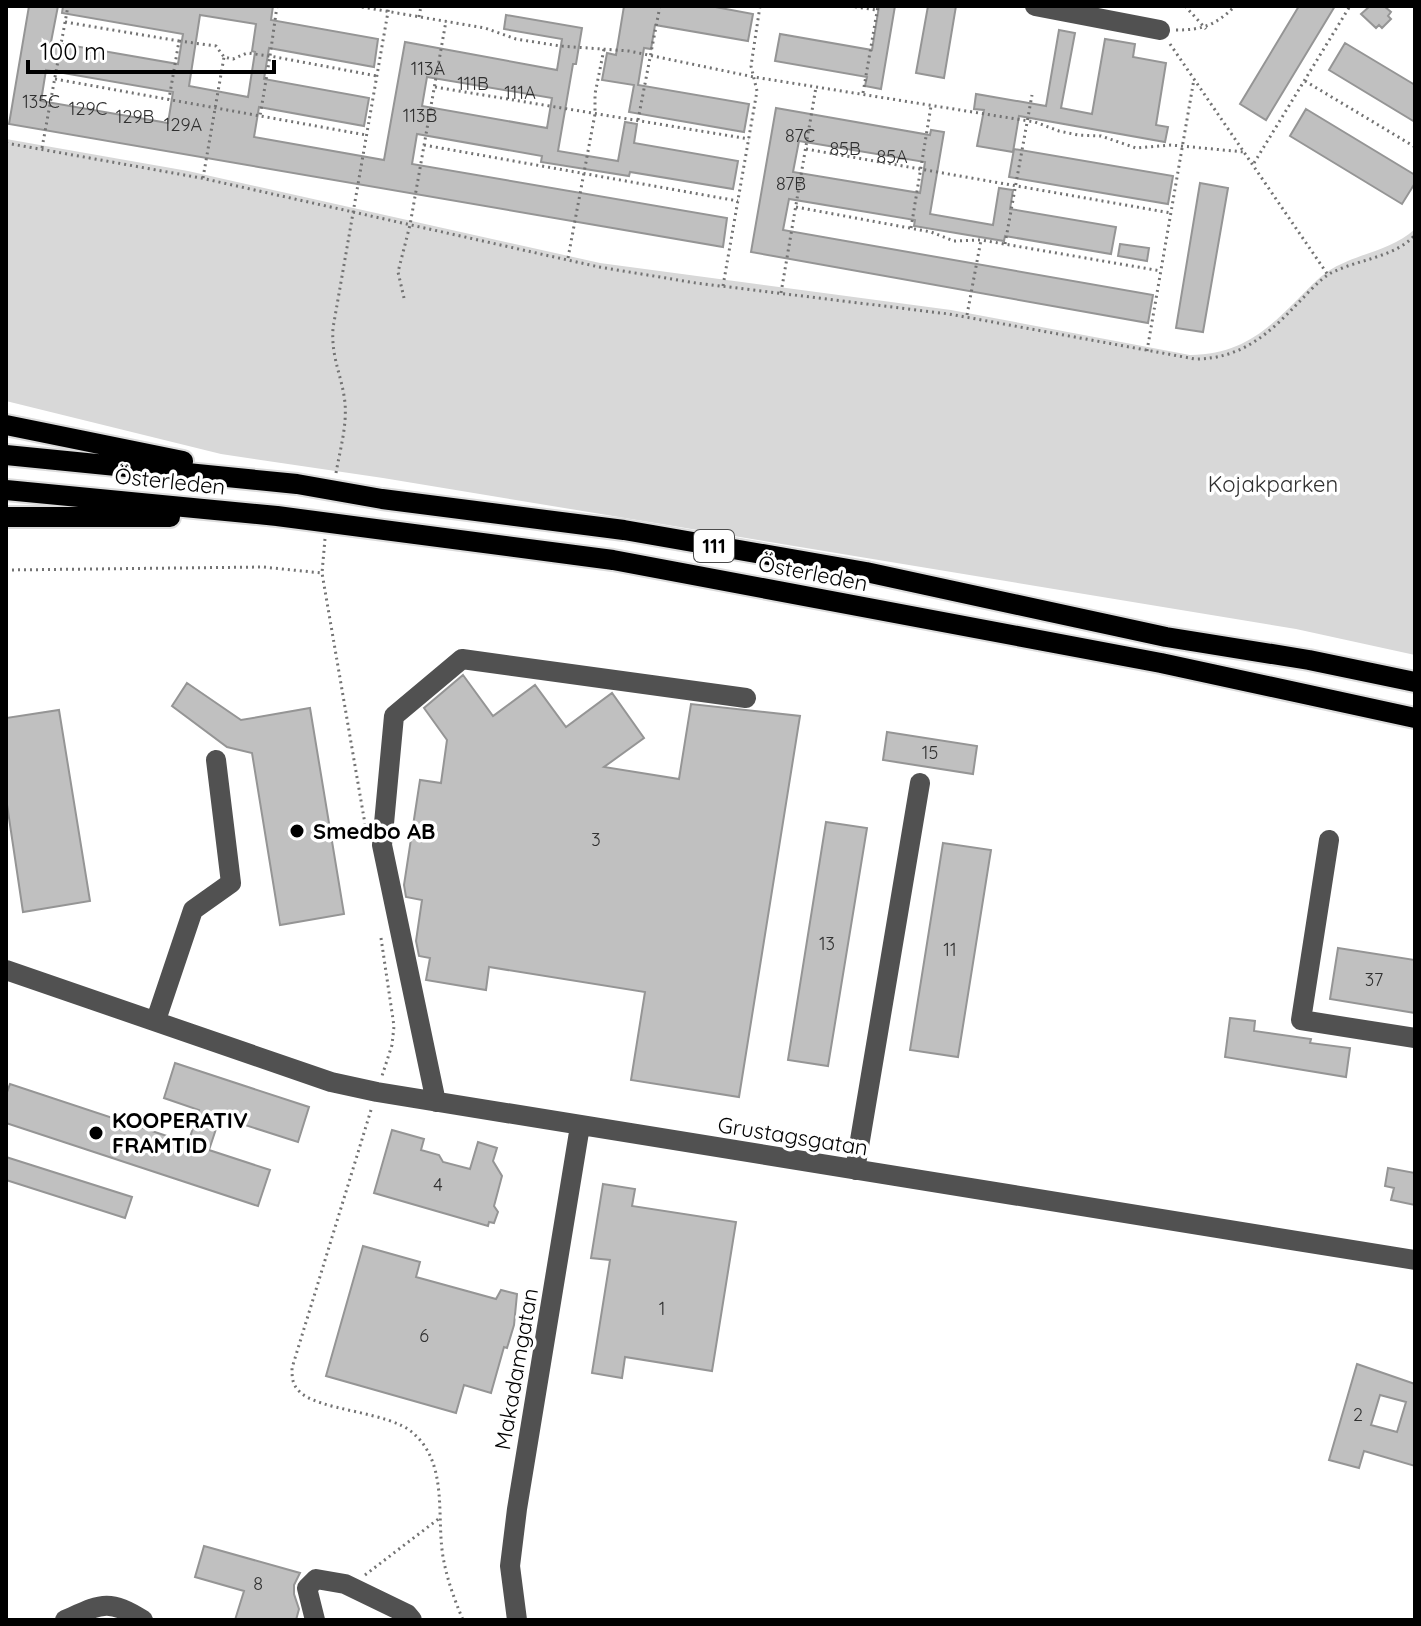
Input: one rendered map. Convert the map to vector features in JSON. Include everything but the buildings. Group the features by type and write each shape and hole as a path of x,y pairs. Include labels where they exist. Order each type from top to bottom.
{"main road":[{"path":"6,425 297,484"},
{"name":"Österleden","path":"6,455 297,484 382,499 624,530 866,572 1166,637 1309,660 1412,682"},
{"name":"Österleden","path":"6,490 277,516 613,560 1161,663 1415,718"},
{"path":"6,517 277,516"}],"street":[{"path":"1035,6 1160,30"},
{"path":"436,1102 382,845 394,716 462,659 746,698"},
{"path":"164,1023 193,910 231,883 216,760"},
{"path":"855,1170 920,783"},
{"path":"1329,840 1301,1020 1415,1038"},
{"name":"Grustagsgatan","path":"6,970 331,1082 580,1126 1415,1260"},
{"name":"Makadamgatan","path":"517,1620 510,1566 513,1537 580,1126"},
{"path":"315,1620 307,1588 316,1579 350,1586 407,1614 412,1620"},
{"path":"65,1620 100,1604 124,1608 143,1620"}],"path":[{"path":"6,13 7,6"},
{"path":"42,149 68,6"},
{"path":"260,116 277,6"},
{"path":"356,6 389,9 485,28 516,39 651,56 754,77 1027,121 1078,135 1101,136 1136,148 1183,146 1244,152"},
{"path":"419,17 421,6"},
{"path":"638,121 660,6"},
{"path":"723,287 757,91 751,60 760,6"},
{"path":"849,6 877,8 863,95"},
{"path":"1185,6 1206,29"},
{"path":"1160,30 1206,29 1235,6"},
{"path":"1253,165 1350,6"},
{"path":"336,473 345,405 334,363 332,340 389,9"},
{"path":"404,298 398,272 410,225 446,21"},
{"path":"65,22 216,46 224,57 233,59 247,53 377,76"},
{"path":"1160,30 1328,275"},
{"path":"169,99 179,41"},
{"path":"568,260 604,49"},
{"path":"203,178 224,57"},
{"path":"55,79 367,135"},
{"path":"1147,351 1194,79"},
{"path":"1303,81 1415,147"},
{"path":"435,87 749,139"},
{"path":"780,293 816,87"},
{"path":"1005,244 1032,95"},
{"path":"911,229 931,106"},
{"path":"6,143 203,178 568,260 723,287 967,317 1181,358 1207,359 1243,350 1268,333 1328,275 1396,249 1415,235"},
{"path":"424,145 738,201"},
{"path":"806,149 1171,213"},
{"path":"796,207 911,229 954,241 981,240 1161,271"},
{"path":"967,317 981,240"},
{"path":"6,570 263,567 322,573"},
{"path":"350,1586 441,1517"}],"green space":[{"name":"Kojakparken","path":"6,139 188,171 600,263 951,310 1190,355 1224,350 1252,338 1327,272 1349,260 1395,243 1415,229 1415,655 1296,629 221,454 6,401"}],"place":[{"name":"Smedbo AB","path":"297,831"},
{"name":"KOOPERATIV FRAMTID","path":"96,1133"}]}
